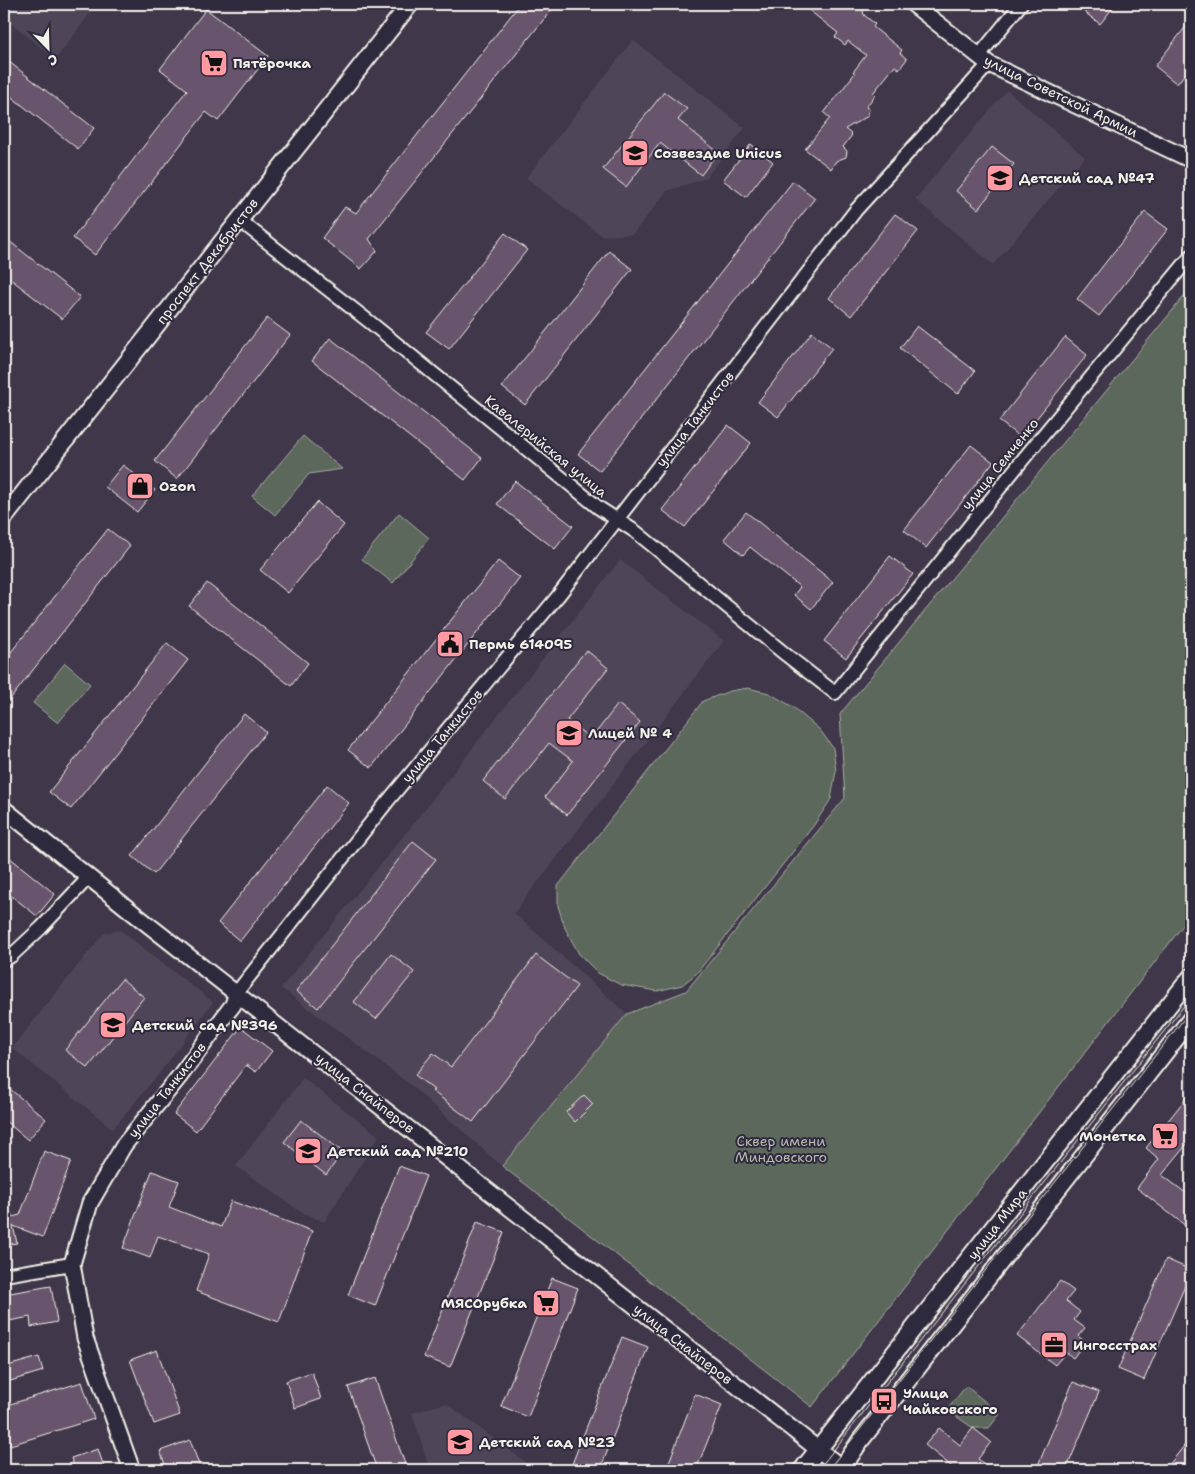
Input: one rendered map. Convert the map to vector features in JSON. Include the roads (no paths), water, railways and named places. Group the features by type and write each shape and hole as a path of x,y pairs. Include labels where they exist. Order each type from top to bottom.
{"main road":[{"name":"проспект Декабристов","path":"4,518 410,4"},
{"name":"улица Мира","path":"802,1470 1191,979"},
{"name":"улица Мира","path":"842,1470 860,1441 1191,1019"}],"street":[{"name":"улица Советской Армии","path":"913,4 984,60 1191,160"},
{"name":"улица Танкистов","path":"132,1470 106,1402 85,1338 72,1264 90,1203 124,1145 179,1078 233,1005 237,992 387,802 558,596 856,210 984,60 1021,4"},
{"name":"Кавалерийская улица","path":"239,220 371,323 616,520 636,532 835,693"},
{"name":"улица Семченко","path":"835,693 1020,463 1191,256"},
{"name":"улица Снайперов","path":"4,809 842,1470"},
{"path":"4,960 11,956 41,928 89,877"},
{"path":"4,1274 72,1264"}],"tram line":[{"path":"818,1470 1191,997"},
{"path":"828,1470 1191,1010"}],"place":[{"name":"Пятёрочка","path":"214,63"},
{"name":"Созвездие Unicus","path":"635,153"},
{"name":"Детский сад №47","path":"1000,178"},
{"name":"Ozon","path":"140,486"},
{"name":"Пермь 614095","path":"450,644"},
{"name":"Лицей № 4","path":"569,733"},
{"name":"Детский сад №396","path":"113,1025"},
{"name":"Монетка","path":"1165,1136"},
{"name":"Детский сад №210","path":"308,1151"},
{"name":"МЯСОрубка","path":"546,1303"},
{"name":"Ингосстрах","path":"1054,1345"},
{"name":"Улица Чайковского","path":"884,1401"},
{"name":"Детский сад №23","path":"460,1442"}],"park label":[{"name":"Сквер имени Миндовского","path":"781,1150"}]}
